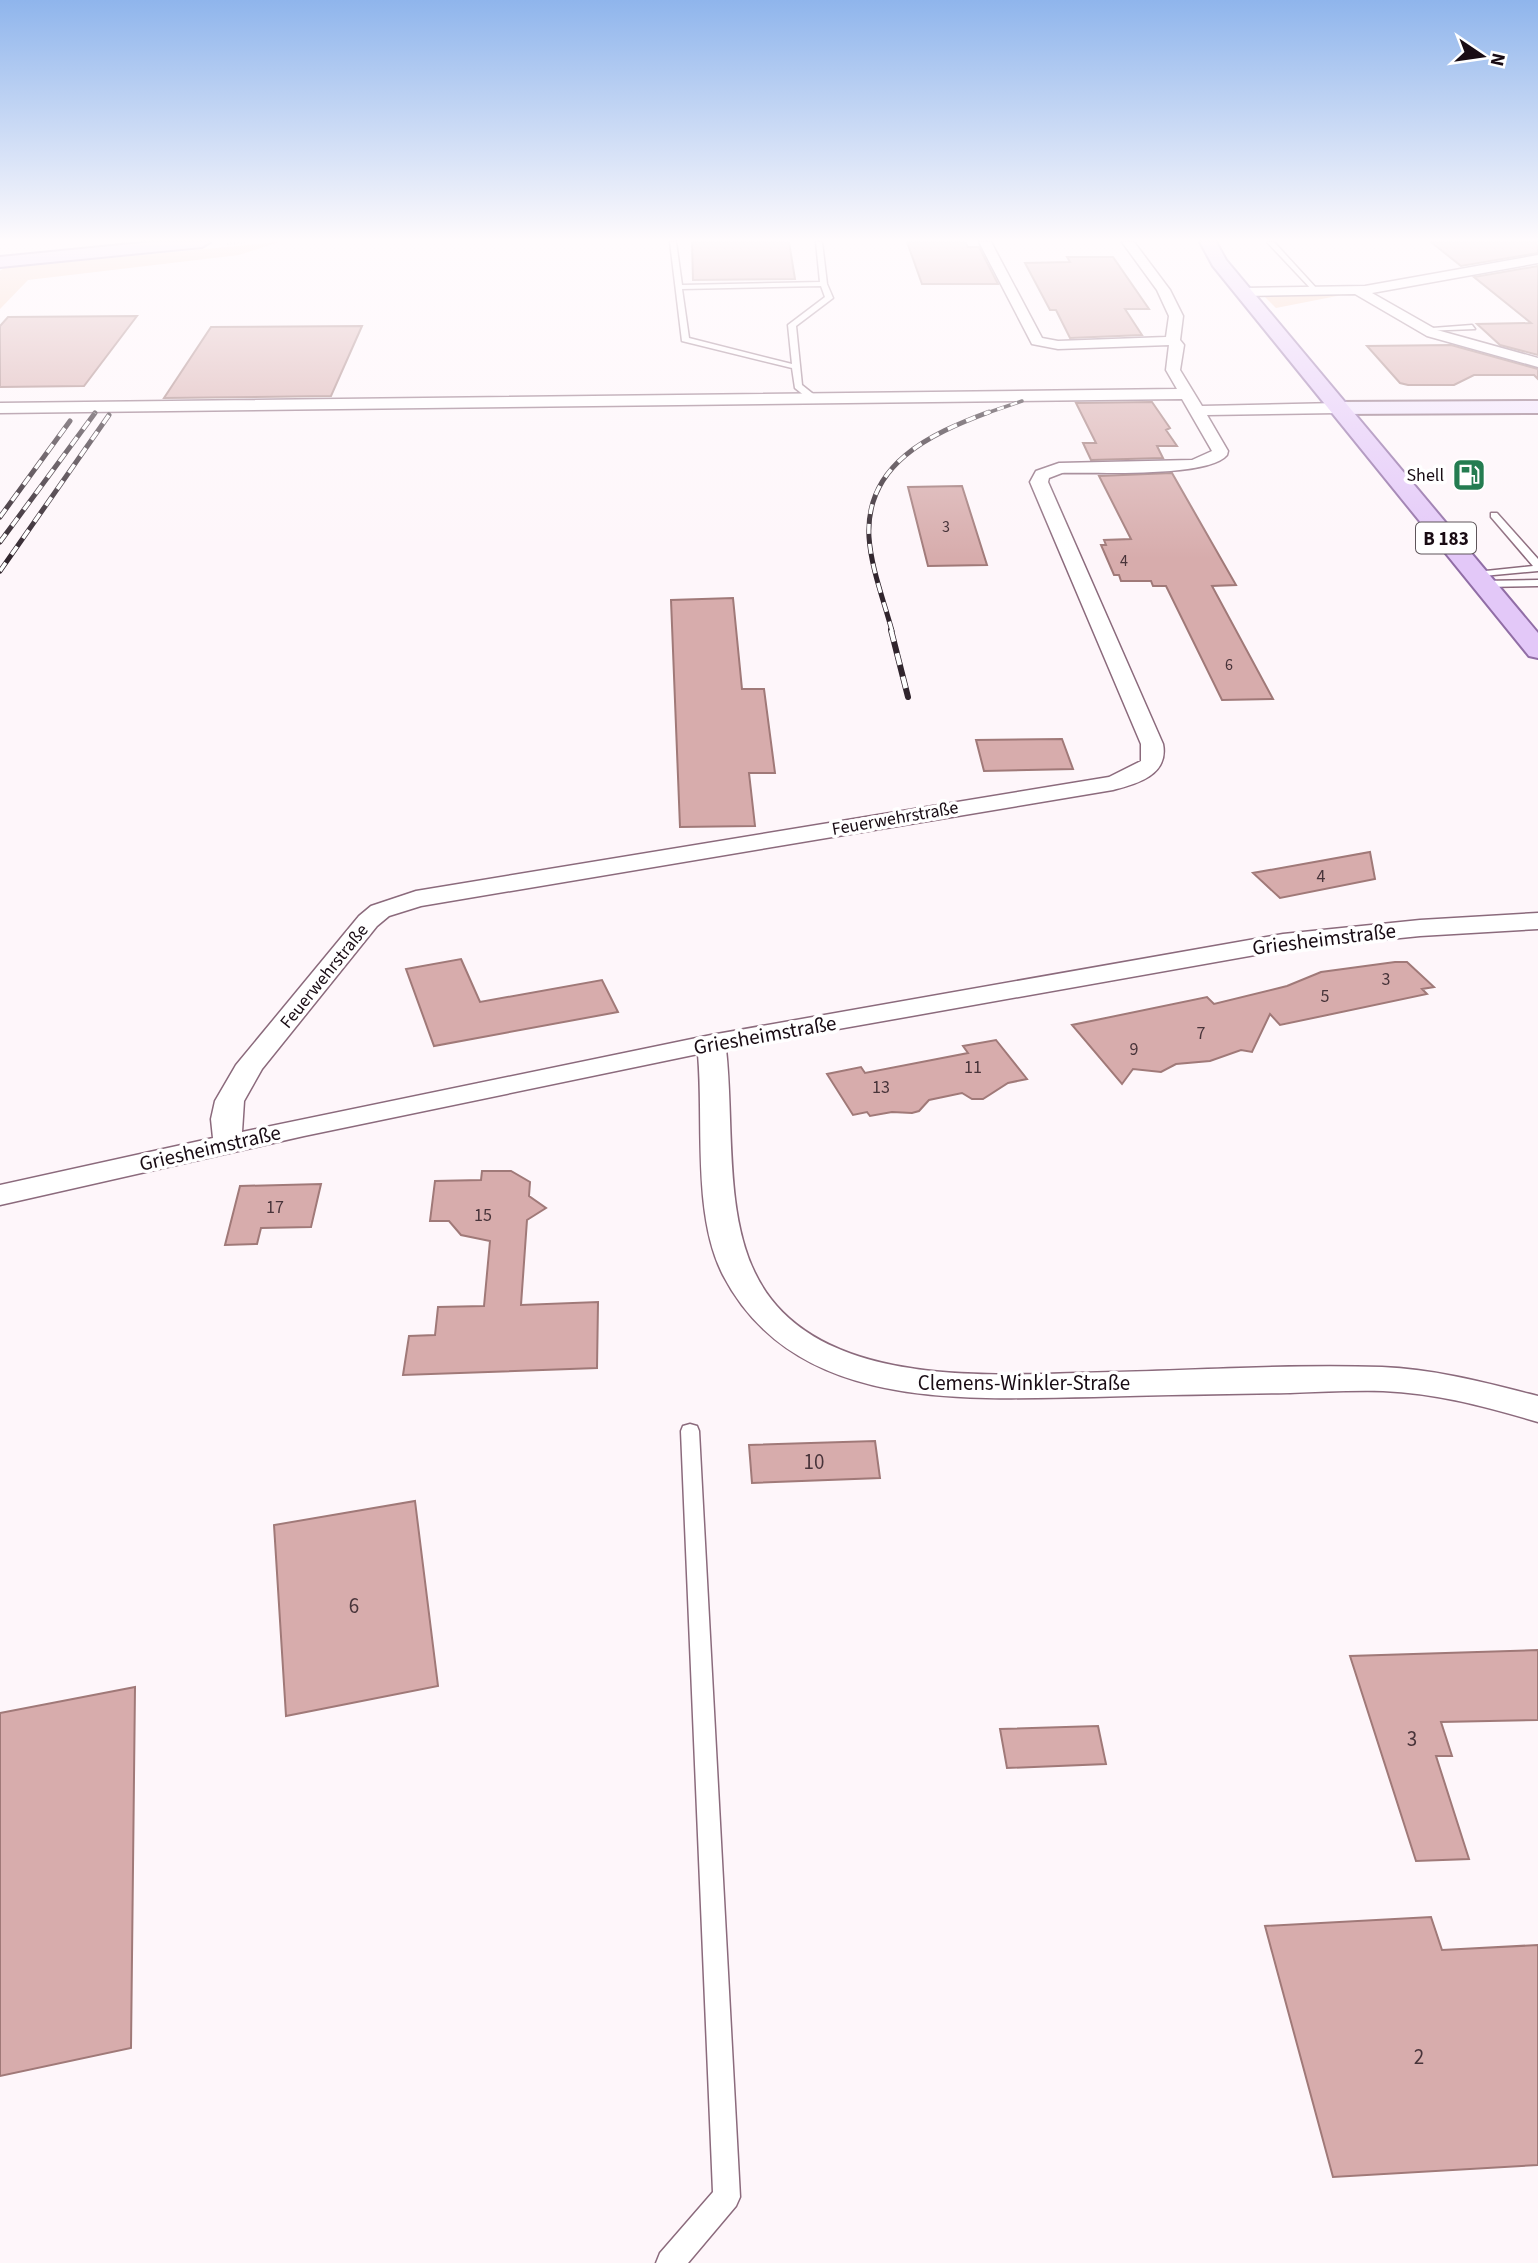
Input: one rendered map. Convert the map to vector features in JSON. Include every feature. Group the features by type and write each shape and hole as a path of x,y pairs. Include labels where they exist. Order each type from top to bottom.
{"main road":[{"name":"B 183","path":"1289,348 1538,650"}],"street":[{"path":"1177,348 1173,370 1191,403"},
{"path":"1486,348 1538,363"},
{"path":"0,408 814,399 1191,403 1338,408 1538,407"},
{"name":"Feuerwehrstraße","path":"229,1143 223,1118 234,1091 250,1065 368,921 393,905 1113,783 1149,766 1154,760 1154,744 1140,719 1039,479 1051,470 1070,467 1182,466 1209,461 1220,451 1191,403"},
{"name":"Griesheimstraße","path":"0,1195 229,1143 711,1043 1283,942 1420,928 1538,921"},
{"name":"Clemens-Winkler-Straße","path":"711,1043 722,1201 726,1235 736,1269 751,1298 774,1324 804,1345 843,1364 913,1383 956,1387 1384,1379 1469,1390 1538,1409"}],"lane":[{"path":"714,348 796,368"},
{"path":"794,348 798,386 814,399"},
{"path":"1480,579 1538,567 1494,515"},
{"path":"1480,579 1538,583"},
{"path":"670,2263 727,2197 690,1431"}],"building":[{"path":"0,348 113,348 84,386 0,387"},
{"path":"197,348 352,348 331,396 164,398"},
{"path":"1368,348 1460,348 1538,369 1538,379 1534,375 1474,375 1454,385 1400,383"},
{"path":"1510,348 1538,348 1538,355"},
{"path":"1152,402 1170,428 1166,430 1177,446 1157,446 1163,458 1091,460 1083,443 1096,443 1076,403"},
{"path":"1172,473 1236,585 1212,586 1273,699 1222,700 1166,586 1153,586 1151,581 1121,581 1119,575 1114,575 1101,545 1106,545 1104,540 1131,539 1099,476"},
{"path":"962,486 987,565 928,566 908,487"},
{"path":"733,598 742,689 764,689 775,773 749,773 755,826 680,827 671,600"},
{"path":"1062,739 1073,769 984,771 976,740"},
{"path":"1370,852 1375,879 1280,898 1253,873"},
{"path":"461,959 480,1002 602,980 618,1012 434,1046 406,969"},
{"path":"1407,962 1434,987 1422,989 1427,994 1280,1025 1270,1014 1252,1052 1241,1050 1210,1061 1176,1064 1161,1072 1133,1069 1122,1084 1072,1025 1207,997 1214,1004 1287,986 1321,972"},
{"path":"996,1040 1027,1079 1008,1083 983,1099 972,1099 962,1093 929,1100 919,1111 912,1113 892,1112 870,1116 867,1112 853,1115 827,1074 861,1067 865,1073 968,1053 963,1046"},
{"path":"482,1171 511,1171 530,1182 529,1196 546,1208 527,1220 521,1305 598,1302 597,1368 403,1375 409,1336 435,1335 438,1307 484,1306 490,1241 461,1235 449,1221 430,1221 435,1181 481,1180"},
{"path":"321,1184 311,1227 261,1228 257,1244 225,1245 240,1186"},
{"path":"875,1441 880,1478 752,1483 749,1445"},
{"path":"415,1501 438,1686 286,1716 274,1525"},
{"path":"1538,1650 1538,1720 1441,1722 1452,1756 1436,1756 1469,1859 1416,1861 1350,1656"},
{"path":"135,1687 131,2048 0,2076 0,1713"},
{"path":"1098,1726 1106,1764 1007,1768 1000,1729"},
{"path":"1431,1917 1442,1950 1538,1945 1538,2165 1333,2177 1265,1926"}],"railway":[{"path":"985,414 1022,401"},
{"path":"985,414 989,412"},
{"path":"0,542 95,413"},
{"path":"892,631 870,549 871,512 878,490 890,471 905,455 945,431 985,414"},
{"path":"0,571 109,415"},
{"path":"0,517 70,421"},
{"path":"891,630 908,697"}],"place":[{"name":"Shell","path":"1469,475"}]}
